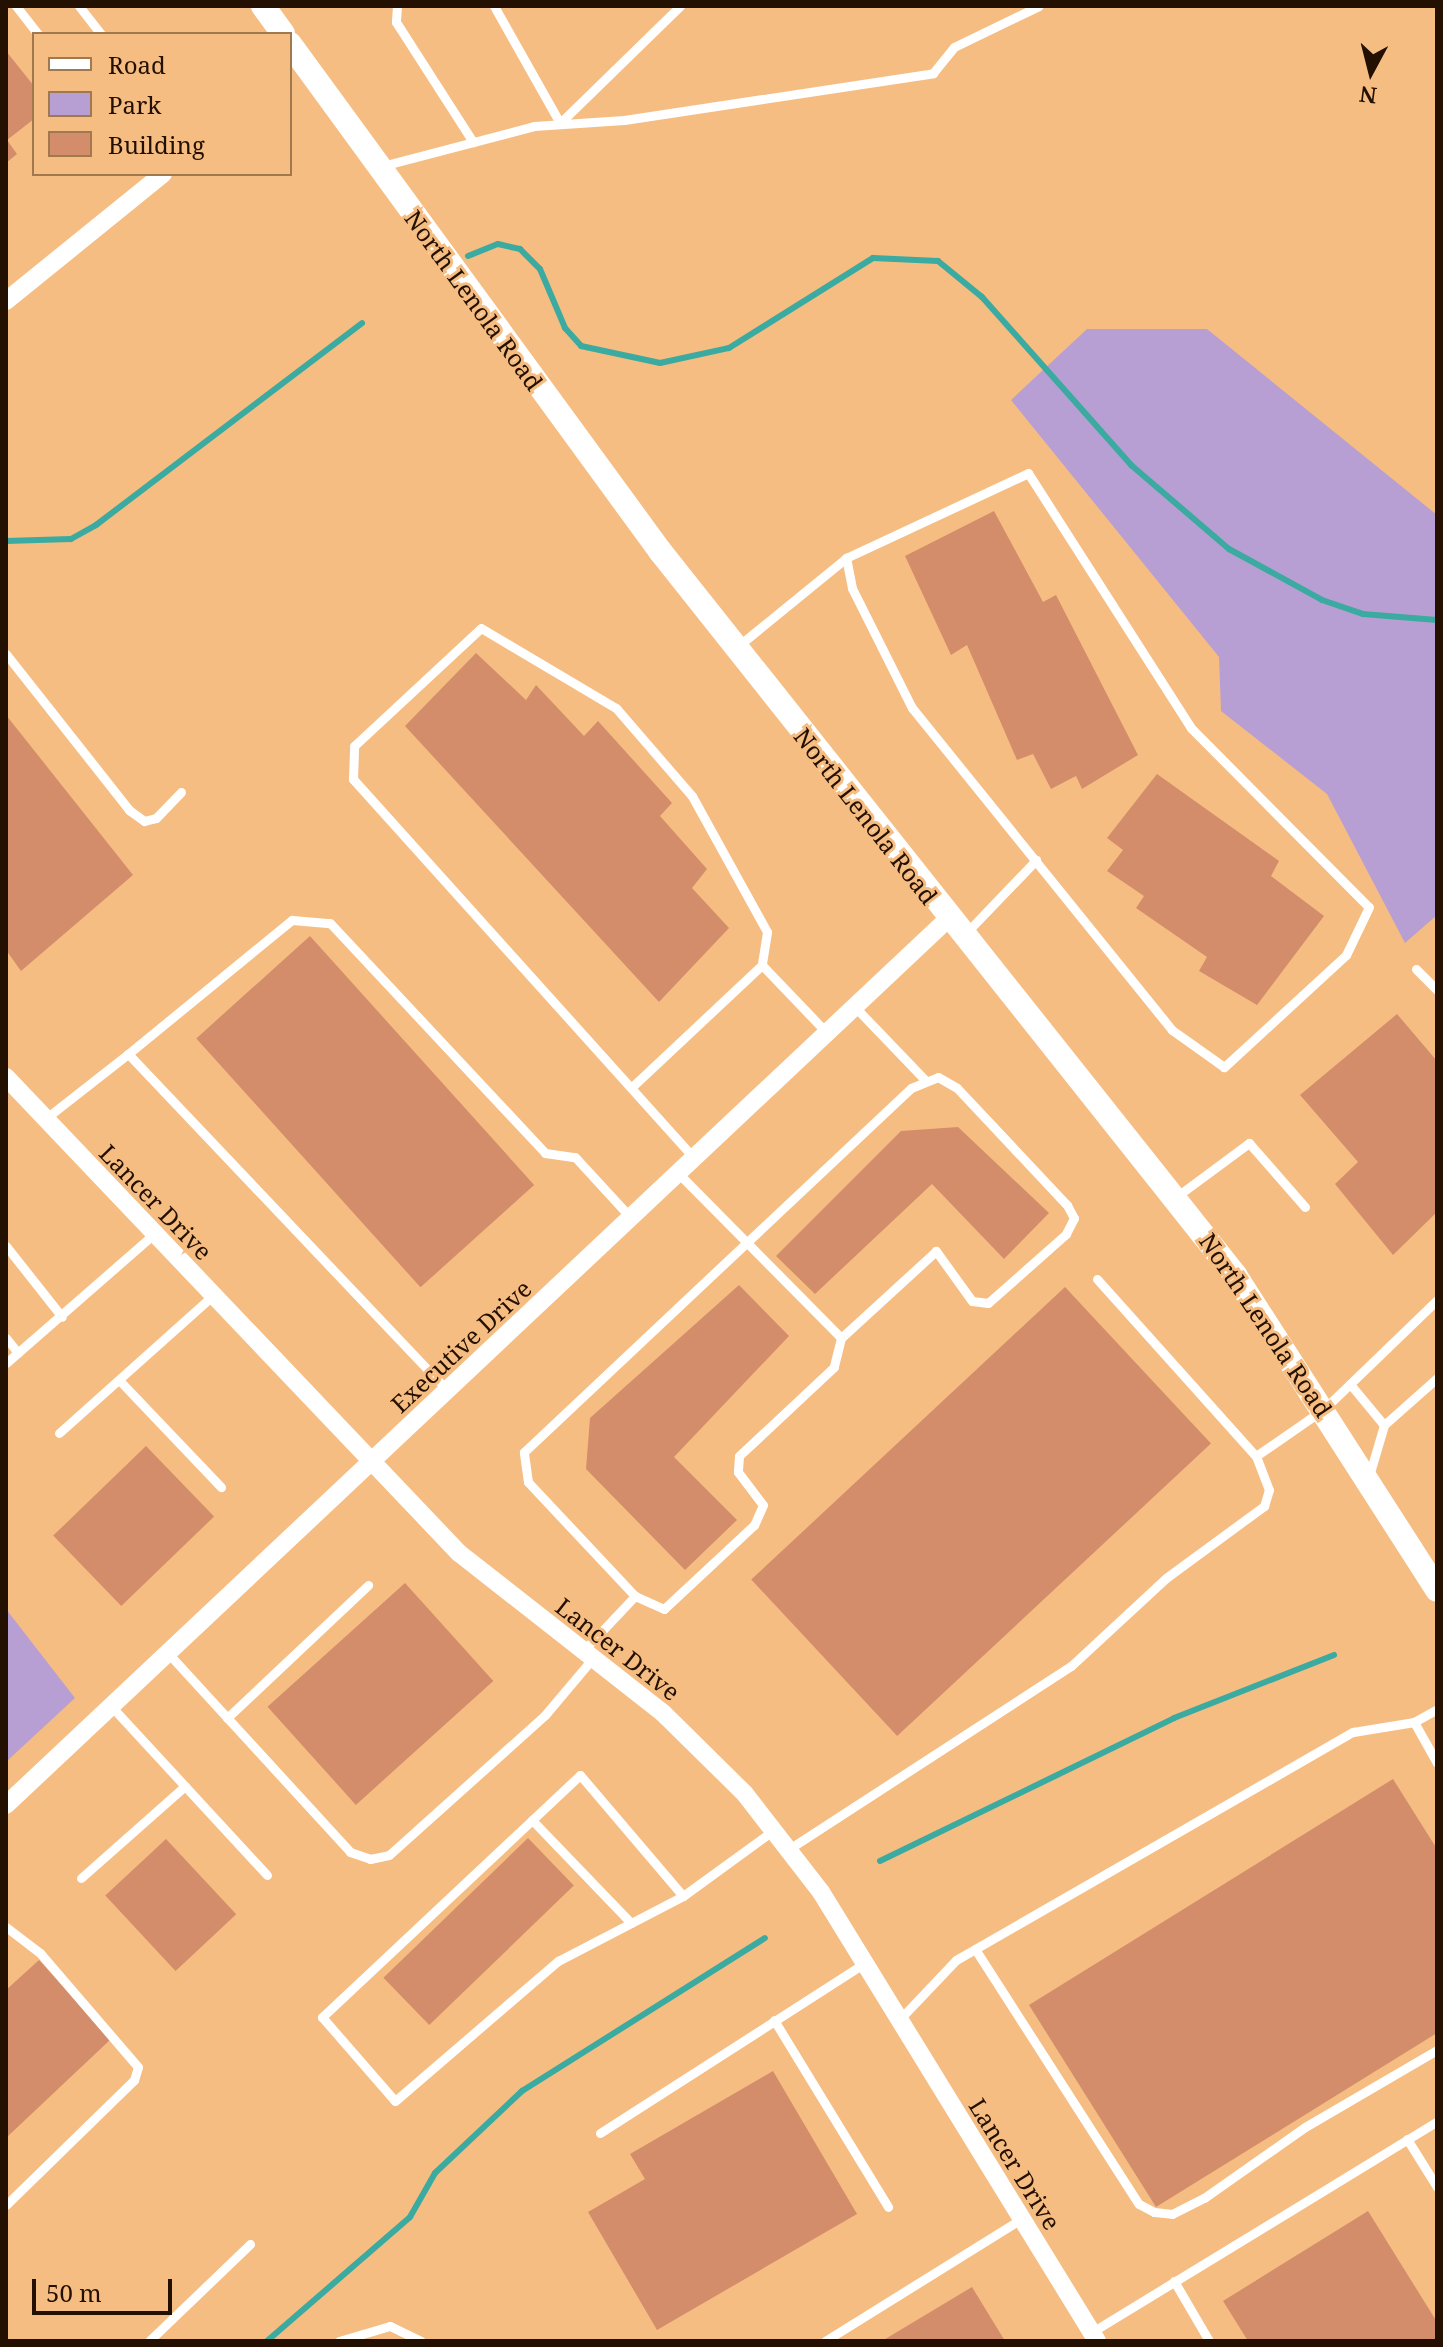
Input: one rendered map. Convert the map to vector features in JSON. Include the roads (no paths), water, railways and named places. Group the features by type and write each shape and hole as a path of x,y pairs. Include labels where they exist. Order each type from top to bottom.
{"main road":[{"path":"263,6 282,32"},
{"name":"North Lenola Road","path":"294,59 378,167 735,648 955,928 1176,1197 1324,1409 1437,1590"}],"street":[{"path":"6,301 154,177"},
{"name":"Executive Drive","path":"6,1805 854,1006 955,928"},
{"name":"Lancer Drive","path":"6,1077 478,1571 691,1737 774,1830 865,1963 1094,2336"}],"lane":[{"path":"16,6 36,32"},
{"path":"79,6 99,32"},
{"path":"397,6 396,22 473,142"},
{"path":"494,6 560,123"},
{"path":"560,123 680,6"},
{"path":"378,167 560,123 933,73 954,47 1039,6"},
{"path":"735,648 846,558 1028,473 1191,728 1369,907 1346,955 1224,1067 1172,1030 912,708 852,588 846,558"},
{"path":"633,1086 762,965 767,932 692,796 616,708 481,628 354,746 353,779 633,1086 694,1158"},
{"path":"6,654 129,810 144,821 156,818 181,792"},
{"path":"955,928 1036,860"},
{"path":"45,1119 292,920 330,923 545,1153 575,1157 631,1218"},
{"path":"762,965 826,1032"},
{"path":"1416,969 1437,990"},
{"path":"854,1006 924,1079 957,1088 1074,1218 1042,1259 988,1303 972,1301 936,1251 841,1338 834,1367 739,1456 738,1472 763,1505 754,1525 664,1609 635,1596 528,1482 524,1452 924,1079"},
{"path":"128,1054 448,1391"},
{"path":"1176,1197 1249,1143 1305,1207"},
{"path":"678,1173 841,1338"},
{"path":"6,1363 154,1234"},
{"path":"6,1246 62,1317"},
{"path":"789,1849 1071,1666 1166,1578 1264,1506 1269,1490 1256,1456 1097,1279"},
{"path":"59,1433 212,1296"},
{"path":"1256,1456 1324,1409 1437,1300"},
{"path":"6,1338 18,1353"},
{"path":"1368,1480 1384,1425 1437,1378"},
{"path":"119,1380 221,1487"},
{"path":"1350,1384 1384,1425"},
{"path":"227,1718 368,1585"},
{"path":"167,1652 350,1852 381,1859 545,1715 588,1654 635,1596"},
{"path":"111,1706 267,1875"},
{"path":"899,2020 975,1949 1353,1732 1414,1722 1437,1709"},
{"path":"1414,1722 1437,1763"},
{"path":"683,1896 580,1775 322,2017 395,2101 558,1961 683,1896 774,1830"},
{"path":"81,1878 185,1786"},
{"path":"532,1820 631,1923"},
{"path":"6,1927 14,1937 40,1953 134,2057 138,2074 6,2205"},
{"path":"6,1944 14,1937"},
{"path":"975,1949 1139,2204 1154,2212 1172,2214 1204,2198 1305,2127 1437,2050"},
{"path":"600,2133 865,1963"},
{"path":"774,2020 888,2207"},
{"path":"1094,2336 1174,2281 1437,2121"},
{"path":"1407,2139 1437,2187"},
{"path":"825,2341 1021,2219"},
{"path":"149,2341 250,2244"},
{"path":"1174,2281 1209,2341"},
{"path":"339,2341 390,2326 421,2341"}],"waterway":[{"path":"468,256 498,244 520,249 540,269 565,328 581,346 660,363 729,348 873,258 938,261 982,297 1131,465 1229,549 1322,600 1363,614 1437,620"},
{"path":"6,541 71,539 96,525 362,323"},
{"path":"880,1861 1174,1718 1334,1655"},
{"path":"267,2341 410,2217 435,2173 522,2091 765,1938"}]}
